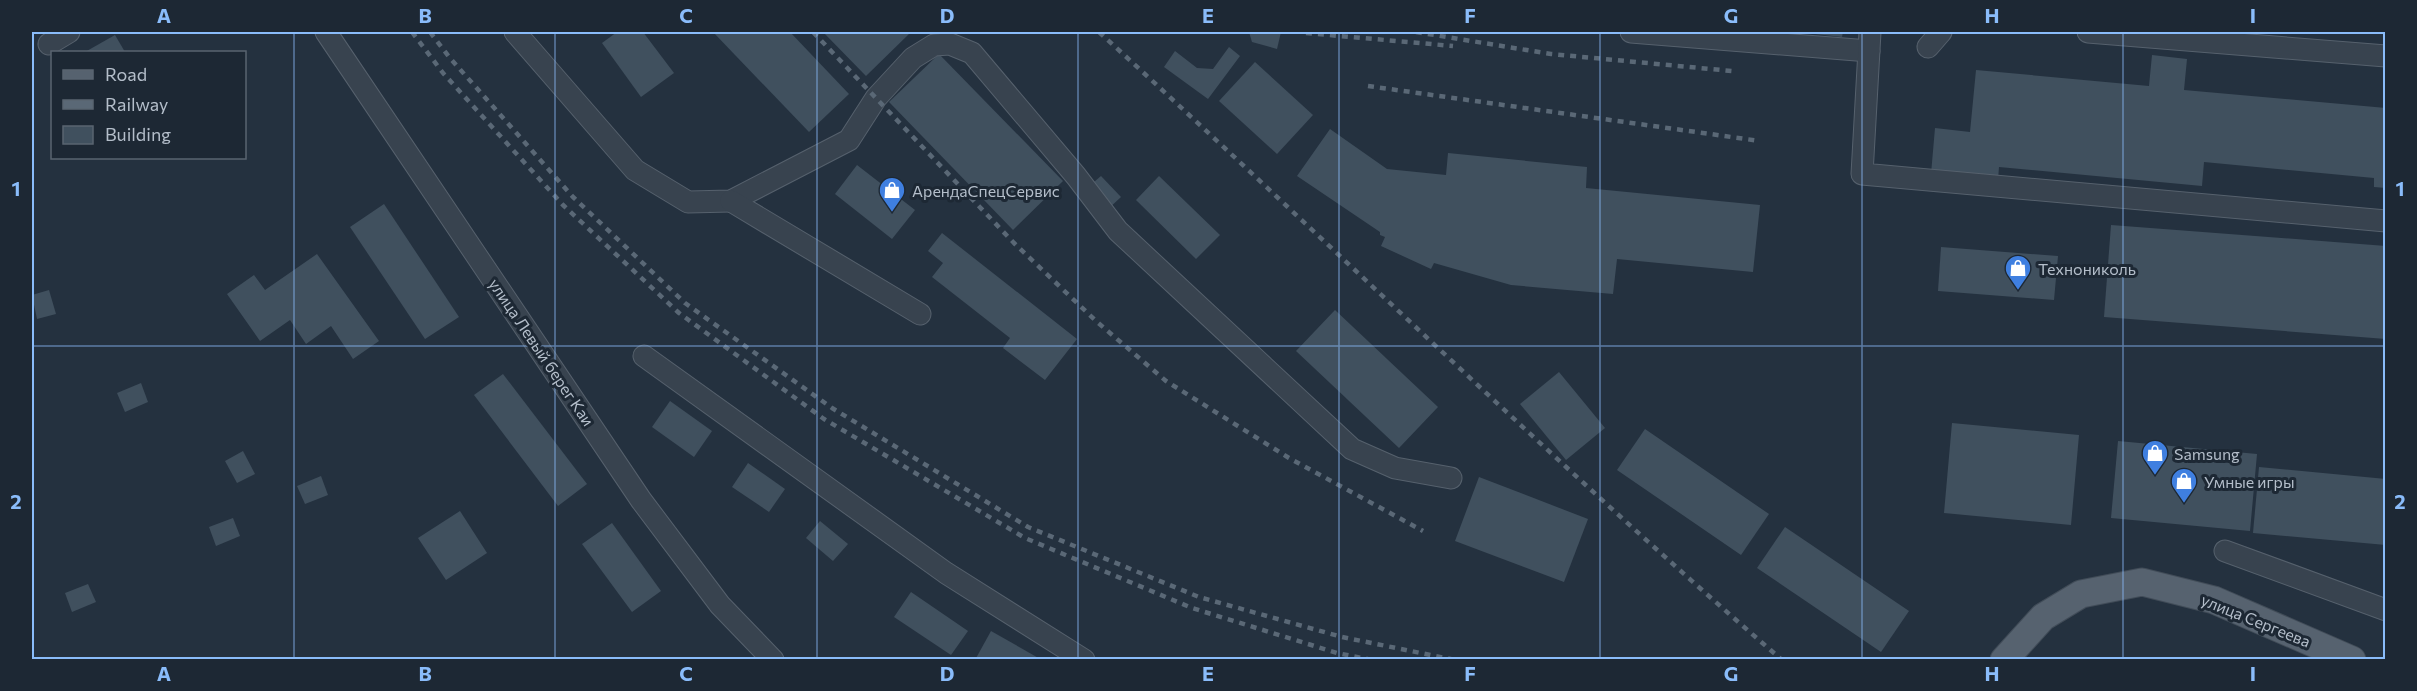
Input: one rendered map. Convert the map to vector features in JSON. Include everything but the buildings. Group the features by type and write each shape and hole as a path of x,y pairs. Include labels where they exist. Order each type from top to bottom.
{"main road":[{"name":"улица Сергеева","path":"2004,660 2043,618 2081,594 2142,582 2214,600 2352,660"}],"street":[{"path":"49,44 69,32"},
{"name":"улица Левый берег Каи","path":"326,32 641,500 720,605 773,660"},
{"path":"515,32 635,170 688,202 731,201 849,140 876,98 913,58 934,45 950,44 972,53 1076,176 1118,231 1352,449 1395,468 1451,478"},
{"path":"1631,32 1870,41 1862,174 2385,221"},
{"path":"2088,32 2385,56"},
{"path":"731,201 920,314"},
{"path":"644,356 945,573 1084,660"},
{"path":"2225,551 2385,610"}],"railway":[{"path":"412,32 443,73 563,205 679,313 824,419 1025,538 1192,608 1337,653 1372,660"},
{"path":"430,32 450,58 573,197 685,303 832,408 1028,527 1199,597 1342,637 1455,660"},
{"path":"813,32 1014,243 1096,321 1166,381 1289,458 1423,531"},
{"path":"1099,32 1523,427 1782,660"},
{"path":"1416,32 1551,54 1732,71"},
{"path":"1306,33 1453,46"},
{"path":"1368,86 1760,141"}],"place":[{"name":"АрендаСпецСервис","path":"892,213"},
{"name":"Технониколь","path":"2018,291"},
{"name":"Samsung","path":"2155,476"},
{"name":"Умные игры","path":"2184,504"}]}
